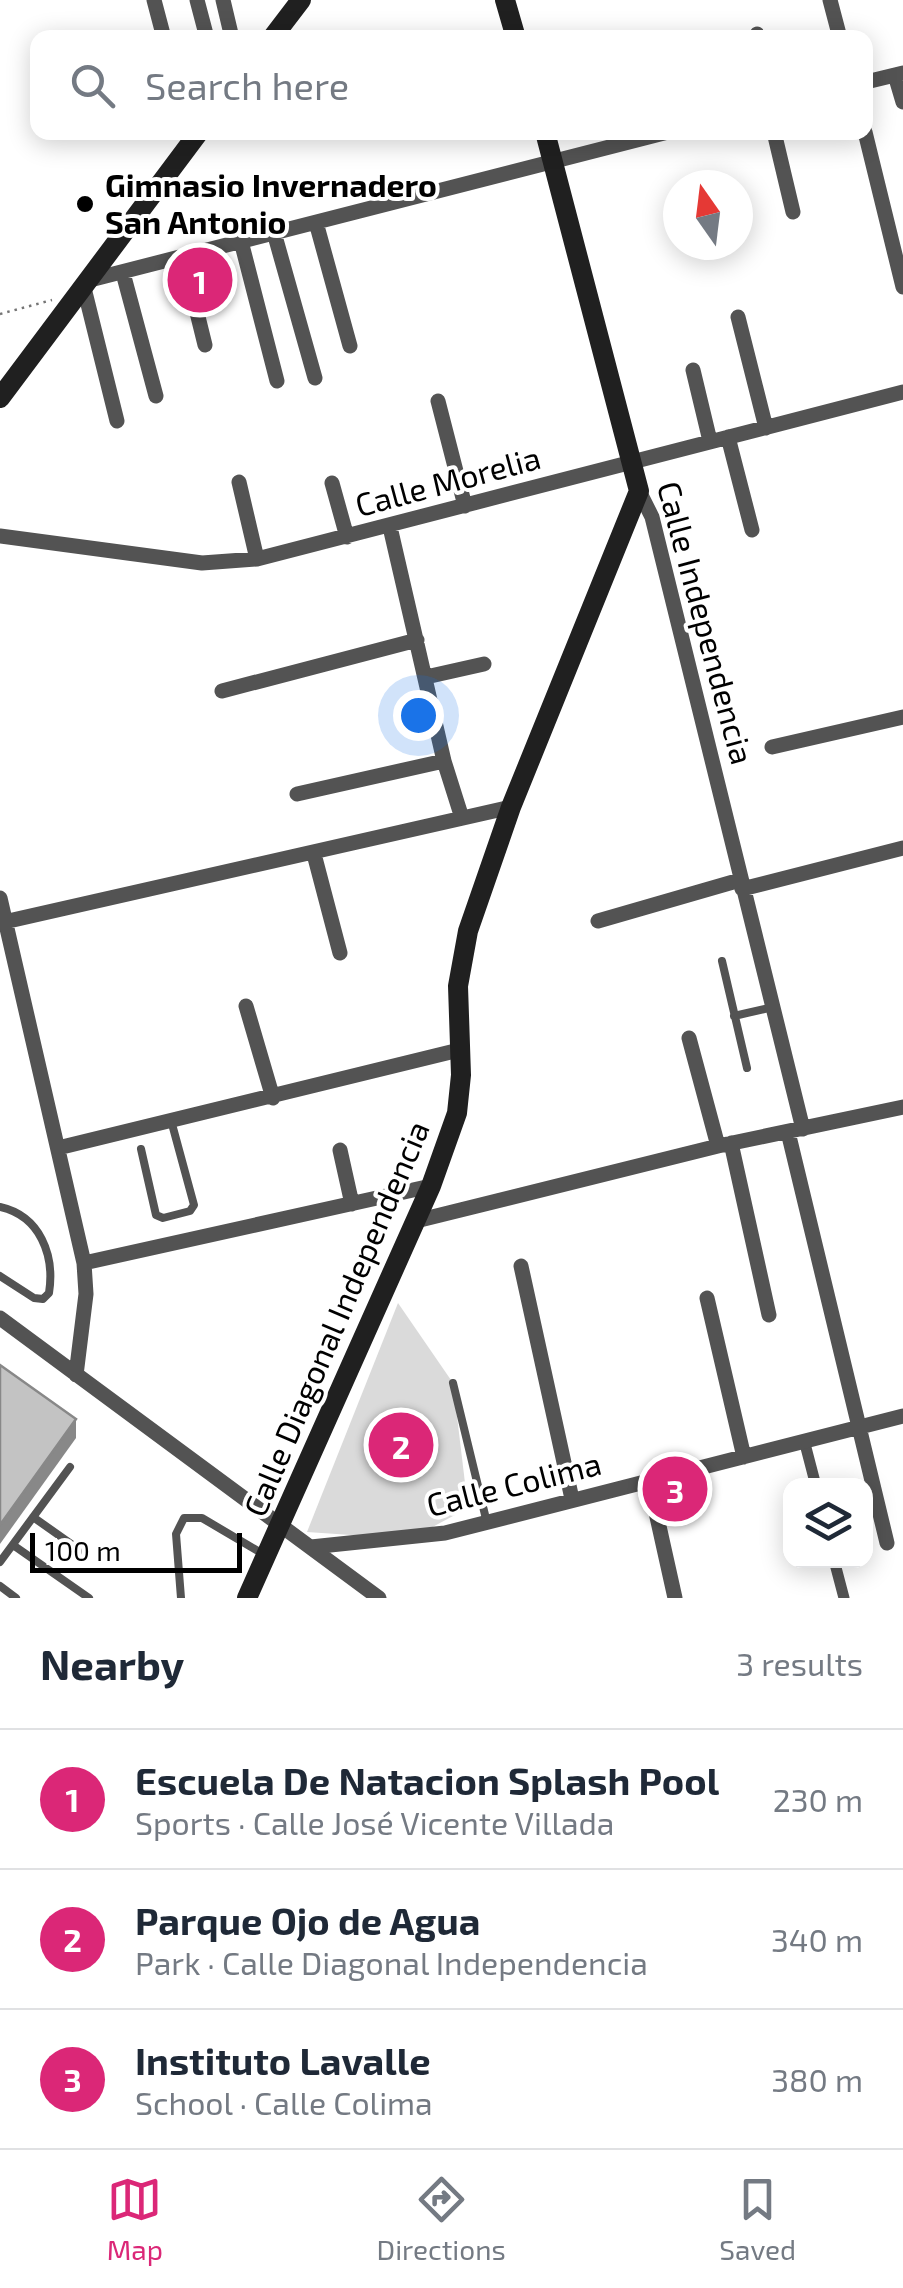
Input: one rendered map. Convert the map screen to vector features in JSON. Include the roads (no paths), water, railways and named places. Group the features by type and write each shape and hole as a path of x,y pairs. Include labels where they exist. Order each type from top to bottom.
{"main road":[{"path":"278,30 301,0"},
{"path":"505,0 514,30"},
{"path":"0,398 190,140"},
{"name":"Calle Independencia","path":"547,140 639,491"},
{"name":"Calle Diagonal Independencia","path":"247,1598 431,1186 457,1114 460,960 512,807 639,491"}],"street":[{"path":"154,0 162,30"},
{"path":"197,0 205,30"},
{"path":"223,0 230,30"},
{"path":"830,0 838,30"},
{"path":"873,80 899,74 903,102"},
{"path":"117,420 84,287 123,273 318,226 638,140"},
{"path":"776,140 794,212"},
{"path":"867,140 903,287"},
{"path":"318,226 350,346"},
{"path":"275,236 315,378"},
{"path":"242,245 277,381"},
{"path":"184,260 205,344"},
{"path":"123,273 156,396"},
{"path":"738,317 766,428"},
{"path":"693,370 710,441"},
{"name":"Calle Morelia","path":"0,536 202,563 257,559 903,392"},
{"path":"438,400 465,506"},
{"path":"728,437 752,530"},
{"path":"239,482 257,559"},
{"path":"332,483 347,537"},
{"name":"Calle Independencia","path":"639,491 652,517 741,885 776,1006 796,1130 858,1426 887,1543"},
{"path":"390,527 444,762 462,818"},
{"path":"222,691 417,640"},
{"path":"426,677 484,664"},
{"path":"772,747 903,717"},
{"path":"297,794 444,762"},
{"path":"3,922 512,807"},
{"path":"598,921 903,848"},
{"path":"314,854 340,953"},
{"path":"0,898 84,1262 86,1294 76,1375"},
{"path":"246,1006 273,1098"},
{"path":"689,1038 725,1145 769,1315"},
{"path":"58,1148 172,1124 458,1050"},
{"path":"416,1220 725,1145 903,1107"},
{"path":"340,1150 352,1204"},
{"path":"84,1262 431,1186"},
{"path":"520,1266 572,1499"},
{"path":"707,1298 744,1457"},
{"path":"0,1318 379,1598"},
{"name":"Calle Colima","path":"310,1547 410,1538 487,1523 903,1416"},
{"path":"804,1440 814,1478"},
{"path":"649,1481 675,1598"},
{"path":"836,1568 844,1598"}],"lane":[{"path":"722,961 748,1068"},
{"path":"734,1016 776,1006"},
{"path":"141,1149 156,1215 163,1218 190,1211 194,1205 172,1124"},
{"path":"0,1207 30,1222 40,1232 48,1255 49,1294 43,1299 34,1298 1,1279"},
{"path":"453,1383 487,1523"},
{"path":"0,1562 70,1467"},
{"path":"33,1517 84,1554"},
{"path":"181,1598 176,1534 184,1518 202,1518 266,1556"},
{"path":"13,1545 89,1598"},
{"path":"0,1586 16,1598"}],"place":[{"name":"Gimnasio Invernadero San Antonio","path":"85,204"},
{"name":"Escuela De Natacion Splash Pool","path":"200,280"},
{"name":"Parque Ojo de Agua","path":"401,1445"},
{"name":"Instituto Lavalle","path":"675,1489"}]}
